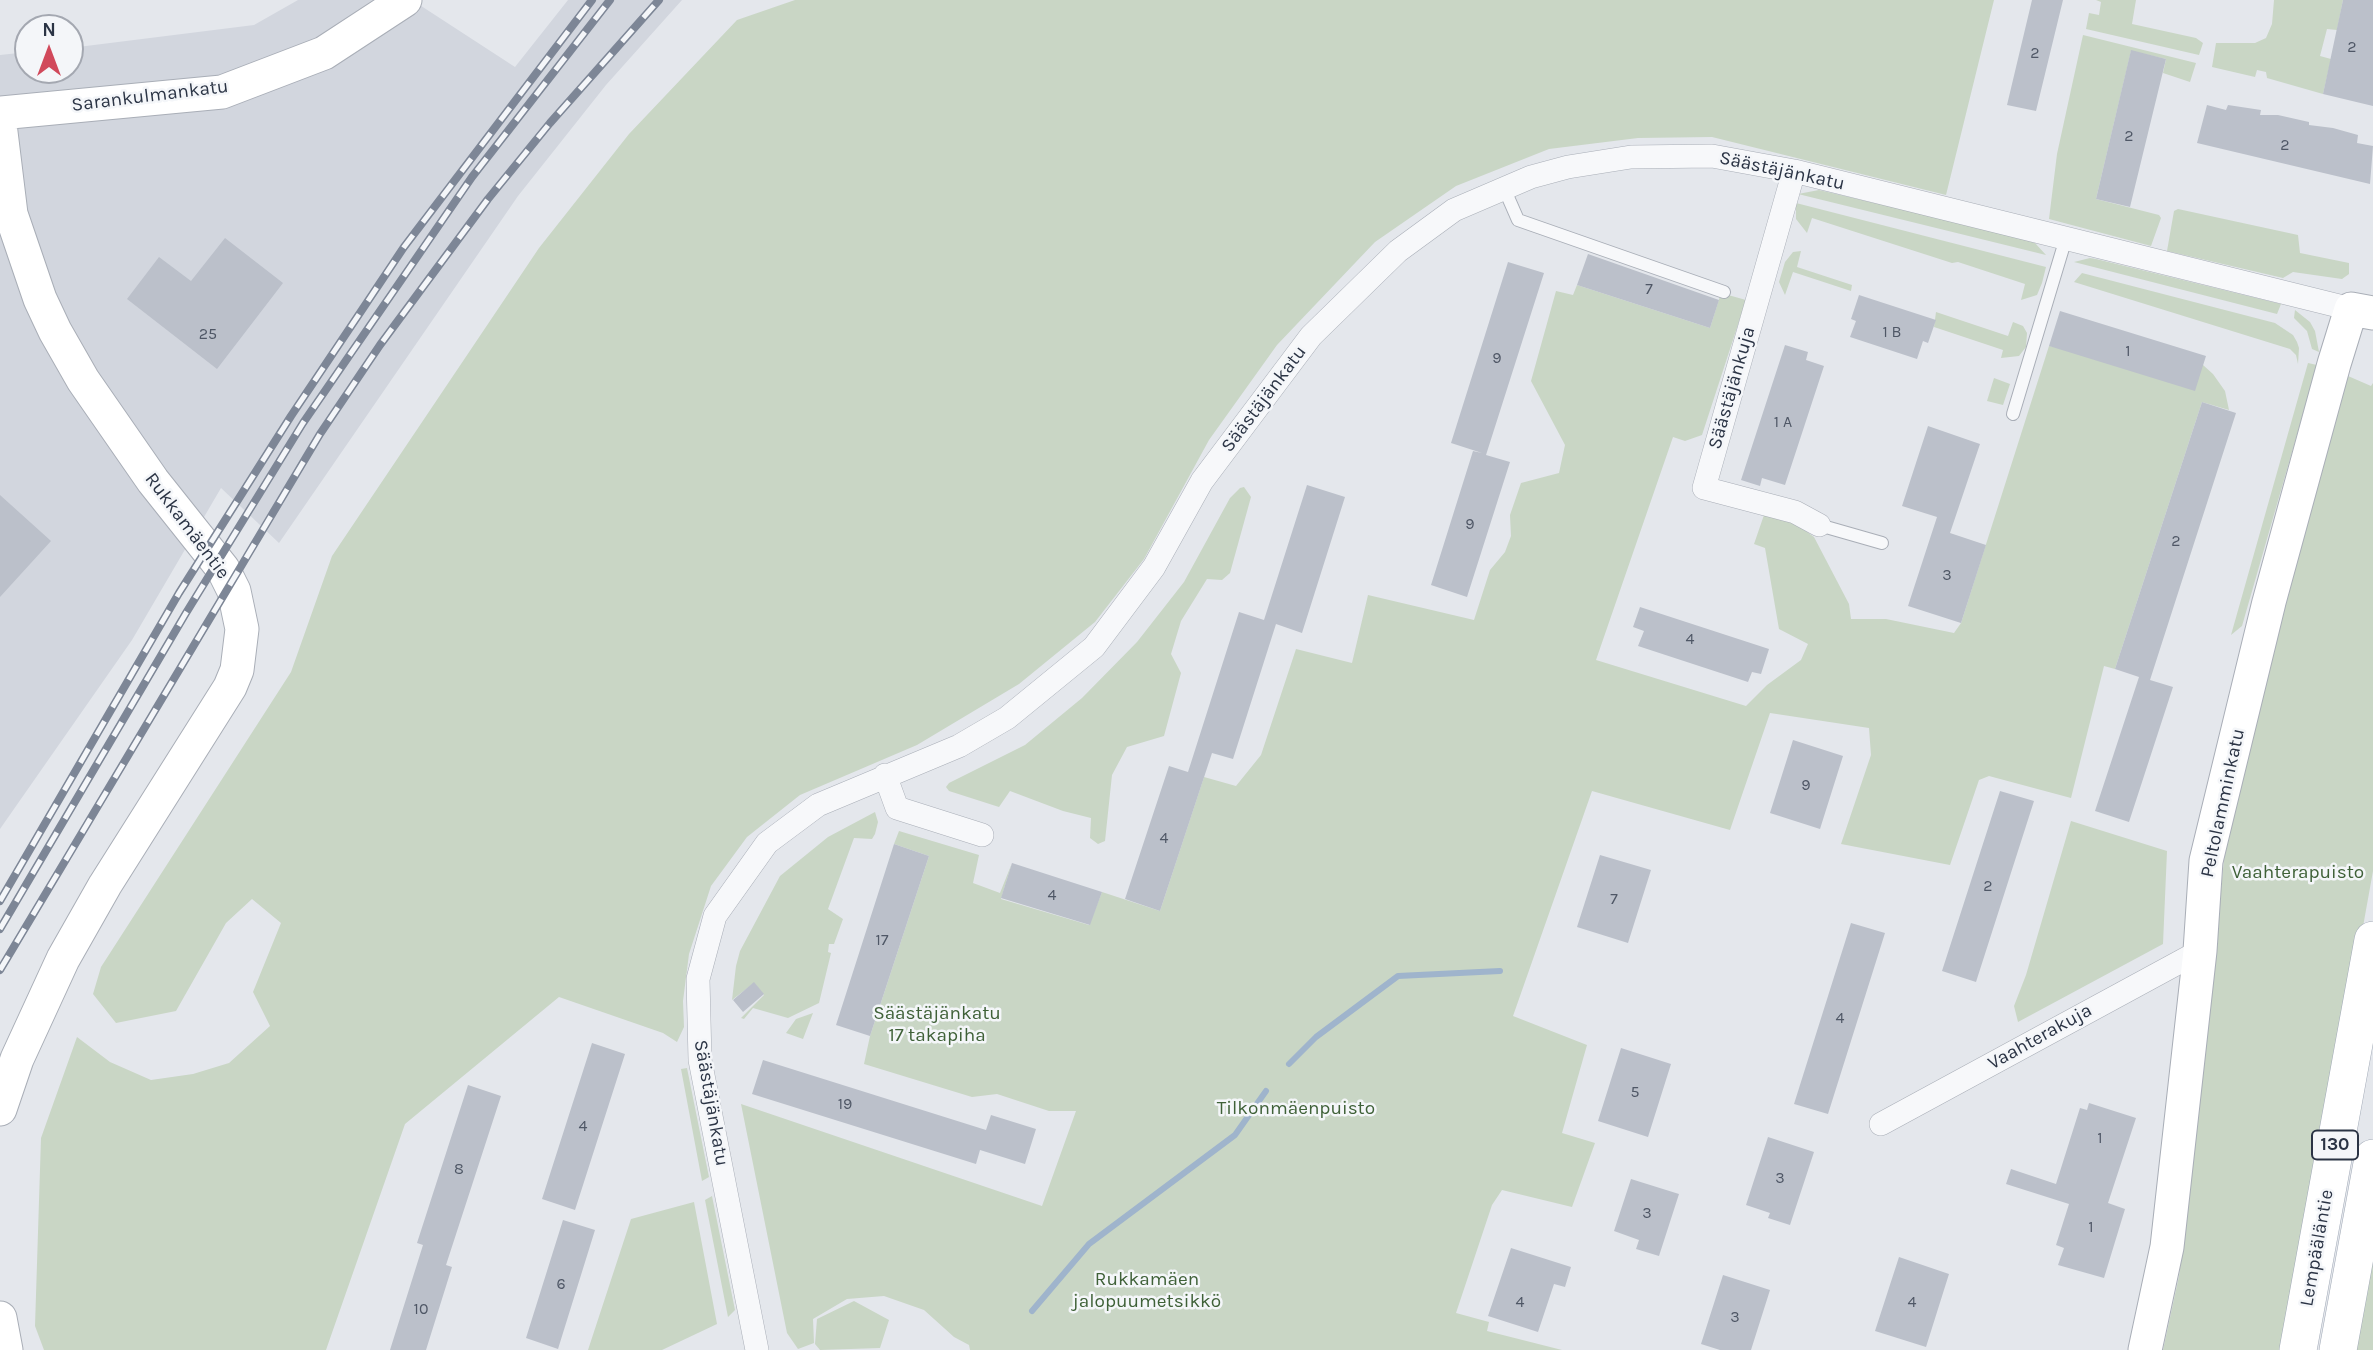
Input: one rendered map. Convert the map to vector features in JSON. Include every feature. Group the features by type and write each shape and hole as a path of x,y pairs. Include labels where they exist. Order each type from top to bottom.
{"main road":[{"name":"Sarankulmankatu","path":"0,114 222,92 324,53 405,0"},
{"name":"Rukkamäentie","path":"0,124 11,214 40,299 55,331 83,380 152,481 223,569 234,591 242,629 239,659 230,687 63,958 3,1090"},
{"name":"Peltolamminkatu","path":"2144,1350 2167,1247 2200,951 2206,861 2269,602 2362,311"},
{"name":"Lempääläntie","path":"2298,1350 2373,940"},
{"name":"Lempääläntie","path":"2338,1350 2373,1158"},
{"path":"0,1318 6,1350"}],"street":[{"name":"Säästäjänkatu","path":"757,1350 700,1060 697,1001 702,954 715,916 767,844 818,805 959,746 1007,718 1094,647 1154,567 1202,481 1311,336 1377,270 1427,228 1476,199 1568,167 1630,156 1712,156 1794,171 2362,311"},
{"name":"Säästäjänkuja","path":"1794,171 1704,488 1795,512 1819,525"},
{"path":"886,775 897,808 982,835"},
{"name":"Vaahterakuja","path":"1881,1124 2200,951"}],"lane":[{"path":"1504,188 1516,225 1724,292"},
{"path":"2013,414 2066,238"},
{"path":"1819,525 1882,543"}],"shaded area":[{"path":"298,0 412,0 515,67 568,0 682,0 606,85 518,196 279,543 221,488 132,640 0,829 0,55 14,54 14,84 84,84 84,46 254,25"}],"green space":[{"path":"795,0 1994,0 1946,195 1712,137 1638,138 1549,149 1456,186 1375,242 1277,345 1209,440 1144,559 1095,622 1019,684 917,745 800,795 747,837 711,886 689,954 683,1001 684,1027 677,1042 663,1033 559,997 405,1124 326,1350 44,1350 35,1326 41,1138 77,1037 110,1062 151,1080 193,1074 229,1063 270,1026 253,992 281,923 252,899 226,923 176,1011 116,1023 93,994 101,967 291,672 332,556 539,248 629,134 737,20"},
{"path":"2096,0 2136,0 2132,24 2196,38 2203,43 2199,55 2086,29 2089,13 2099,15 2101,2"},
{"path":"2274,0 2343,0 2337,30 2327,29 2320,56 2331,59 2323,94 2267,78 2266,72 2257,70 2255,77 2212,67 2216,43 2255,43 2266,38 2272,24"},
{"path":"2083,35 2196,63 2190,82 2163,73 2166,59 2131,51 2096,199 2159,215 2161,218 2151,246 2049,219 2057,154"},
{"path":"1819,190 2012,235 2035,243 2046,255 1798,194"},
{"path":"1796,203 2046,267 2042,283 2037,295 2021,300 2025,284 1958,262 1952,263 1812,218 1807,233 1796,219"},
{"path":"2178,209 2298,235 2300,253 2349,263 2349,274 2342,279 2293,272 2283,278 2167,251 2174,211"},
{"path":"1801,251 1797,267 1852,285 1851,291 1793,272 1785,295 1779,282 1785,262 1793,252"},
{"path":"2090,258 2281,304 2277,314 2074,262"},
{"path":"2082,273 2275,323 2293,335 2297,342 2298,364 2296,355 2290,349 2074,282"},
{"name":"Tilkonmäenpuisto","path":"1577,285 1710,328 1721,293 1746,300 1702,435 1685,441 1673,437 1596,660 1746,706 1767,685 1801,660 1808,644 1779,629 1765,548 1754,544 1764,515 1791,520 1814,537 1849,604 1851,619 1886,619 1954,633 1961,623 2049,346 2203,365 2213,374 2225,391 2229,410 2202,402 2115,669 2104,666 2071,798 1989,776 1979,780 1950,865 1841,844 1871,755 1869,728 1770,713 1730,830 1592,791 1513,1016 1587,1045 1562,1133 1595,1143 1572,1207 1502,1190 1492,1205 1456,1313 1489,1322 1487,1331 1562,1350 970,1350 969,1345 954,1337 924,1310 884,1296 847,1299 813,1319 814,1343 798,1349 787,1333 741,1104 1042,1206 1076,1111 1049,1111 997,1094 972,1097 864,1064 870,1036 929,856 894,844 899,831 979,855 973,883 1000,893 1012,863 1001,899 1089,925 1102,892 1160,911 1204,777 1236,786 1261,755 1296,649 1352,663 1368,595 1474,620 1490,570 1505,552 1511,536 1510,515 1521,483 1559,473 1565,445 1531,381 1556,291 1573,295"},
{"path":"2295,310 2310,322 2315,331 2319,352 2312,349 2307,331 2294,318"},
{"path":"1936,312 2008,336 2013,322 2023,326 2027,333 2026,347 2019,356 2001,358 2003,350 1934,327"},
{"path":"2308,363 2317,365 2242,626 2231,635"},
{"name":"Vaahterapuisto","path":"2348,376 2371,386 2373,383 2373,871 2287,1350 2163,1350 2179,1276 2189,1199 2224,860 2261,675"},
{"path":"1994,378 2010,384 2003,405 1987,401"},
{"path":"1244,487 1251,497 1230,573 1222,580 1207,579 1181,621 1171,654 1181,673 1164,736 1127,747 1112,775 1105,841 1098,844 1090,838 1091,818 1063,811 1010,791 999,807 949,791 946,787 949,783 1025,745 1082,698 1137,642 1184,582 1230,498"},
{"path":"875,812 878,822 875,834 872,839 854,838 828,909 843,919 834,944 829,944 828,952 831,953 819,1003 788,1018 753,1008 744,1019 741,1018 764,995 754,983 732,1000 740,951 780,876 828,837"},
{"path":"2071,821 2167,851 2163,944 2018,1022 2014,1006 2026,975"},
{"path":"813,1013 803,1039 786,1033 796,1019"},
{"path":"687,1068 709,1177 702,1181 681,1069"},
{"path":"712,1196 735,1310 728,1317 705,1200"},
{"path":"694,1202 717,1324 662,1350 588,1350 631,1219"},
{"path":"2373,1217 2373,1350 2347,1350"},
{"path":"854,1301 889,1320 880,1348 820,1350 815,1344 817,1319"}],"building":[{"path":"2032,0 2063,0 2036,111 2007,105"},
{"path":"2343,0 2373,0 2373,106 2323,94"},
{"path":"2131,50 2166,59 2130,207 2096,199"},
{"path":"2207,105 2226,110 2228,105 2261,110 2260,115 2278,115 2309,122 2309,125 2358,135 2357,143 2373,146 2370,184 2197,143"},
{"path":"225,238 283,283 217,369 127,299 159,257 191,281"},
{"path":"1588,254 1719,300 1710,328 1577,285"},
{"path":"1508,262 1544,273 1486,455 1510,462 1467,597 1431,585 1473,451 1482,453 1451,443"},
{"path":"1859,295 1936,320 1928,343 1923,341 1917,359 1850,337 1856,321 1851,319"},
{"path":"2060,311 2206,356 2195,391 2049,346"},
{"path":"1785,345 1808,352 1806,360 1824,366 1785,485 1762,478 1760,486 1741,480"},
{"path":"2202,402 2236,413 2150,680 2173,687 2129,822 2095,811 2139,677 2115,669"},
{"path":"1928,426 1980,444 1950,533 1986,545 1961,623 1908,606 1937,517 1902,506"},
{"path":"1307,485 1345,497 1302,633 1276,624 1233,759 1212,753 1160,911 1125,899 1169,766 1188,772 1239,612 1264,620"},
{"path":"0,495 51,541 0,597"},
{"path":"1640,607 1769,649 1761,674 1752,672 1748,682 1638,646 1644,631 1633,627"},
{"path":"1793,740 1843,756 1820,829 1770,813"},
{"path":"2000,791 2034,801 1976,982 1942,971"},
{"path":"894,844 929,856 870,1036 836,1025"},
{"path":"1600,855 1651,870 1628,943 1577,927"},
{"path":"1012,863 1102,892 1090,925 1001,898"},
{"path":"1851,923 1885,933 1828,1114 1794,1104"},
{"path":"754,982 764,994 743,1012 733,1000"},
{"path":"592,1043 625,1054 575,1210 542,1199"},
{"path":"1621,1048 1671,1064 1648,1137 1598,1121"},
{"path":"763,1060 986,1130 991,1115 1036,1129 1025,1164 980,1150 976,1164 752,1094"},
{"path":"468,1085 501,1096 446,1265 452,1267 426,1350 390,1350 423,1245 417,1243"},
{"path":"2089,1103 2136,1118 2108,1203 2125,1209 2104,1278 2058,1265 2064,1248 2056,1245 2069,1204 2006,1184 2011,1169 2056,1184 2080,1108 2087,1110"},
{"path":"1768,1137 1814,1152 1790,1225 1768,1218 1770,1213 1746,1205"},
{"path":"1631,1179 1679,1194 1659,1256 1636,1249 1639,1240 1614,1231"},
{"path":"563,1220 595,1230 558,1349 526,1338"},
{"path":"1511,1248 1571,1267 1565,1287 1554,1284 1538,1332 1488,1316"},
{"path":"1899,1257 1949,1274 1926,1347 1875,1331"},
{"path":"1723,1275 1770,1290 1751,1350 1720,1350 1701,1344"}],"waterway":[{"path":"1289,1064 1316,1037 1398,976 1500,971"},
{"path":"1032,1311 1089,1244 1235,1135 1266,1091"}],"railway":[{"path":"0,901 179,593 291,416 404,247 592,0"},
{"path":"0,929 186,613 303,423 472,177 610,0"},
{"path":"0,970 320,434 380,345 488,199 550,123 659,0"}],"park label":[{"name":"Säästäjänkatu 17 takapiha","path":"937,1025"},
{"name":"Rukkamäen jalopuumetsikkö","path":"1147,1291"}]}
